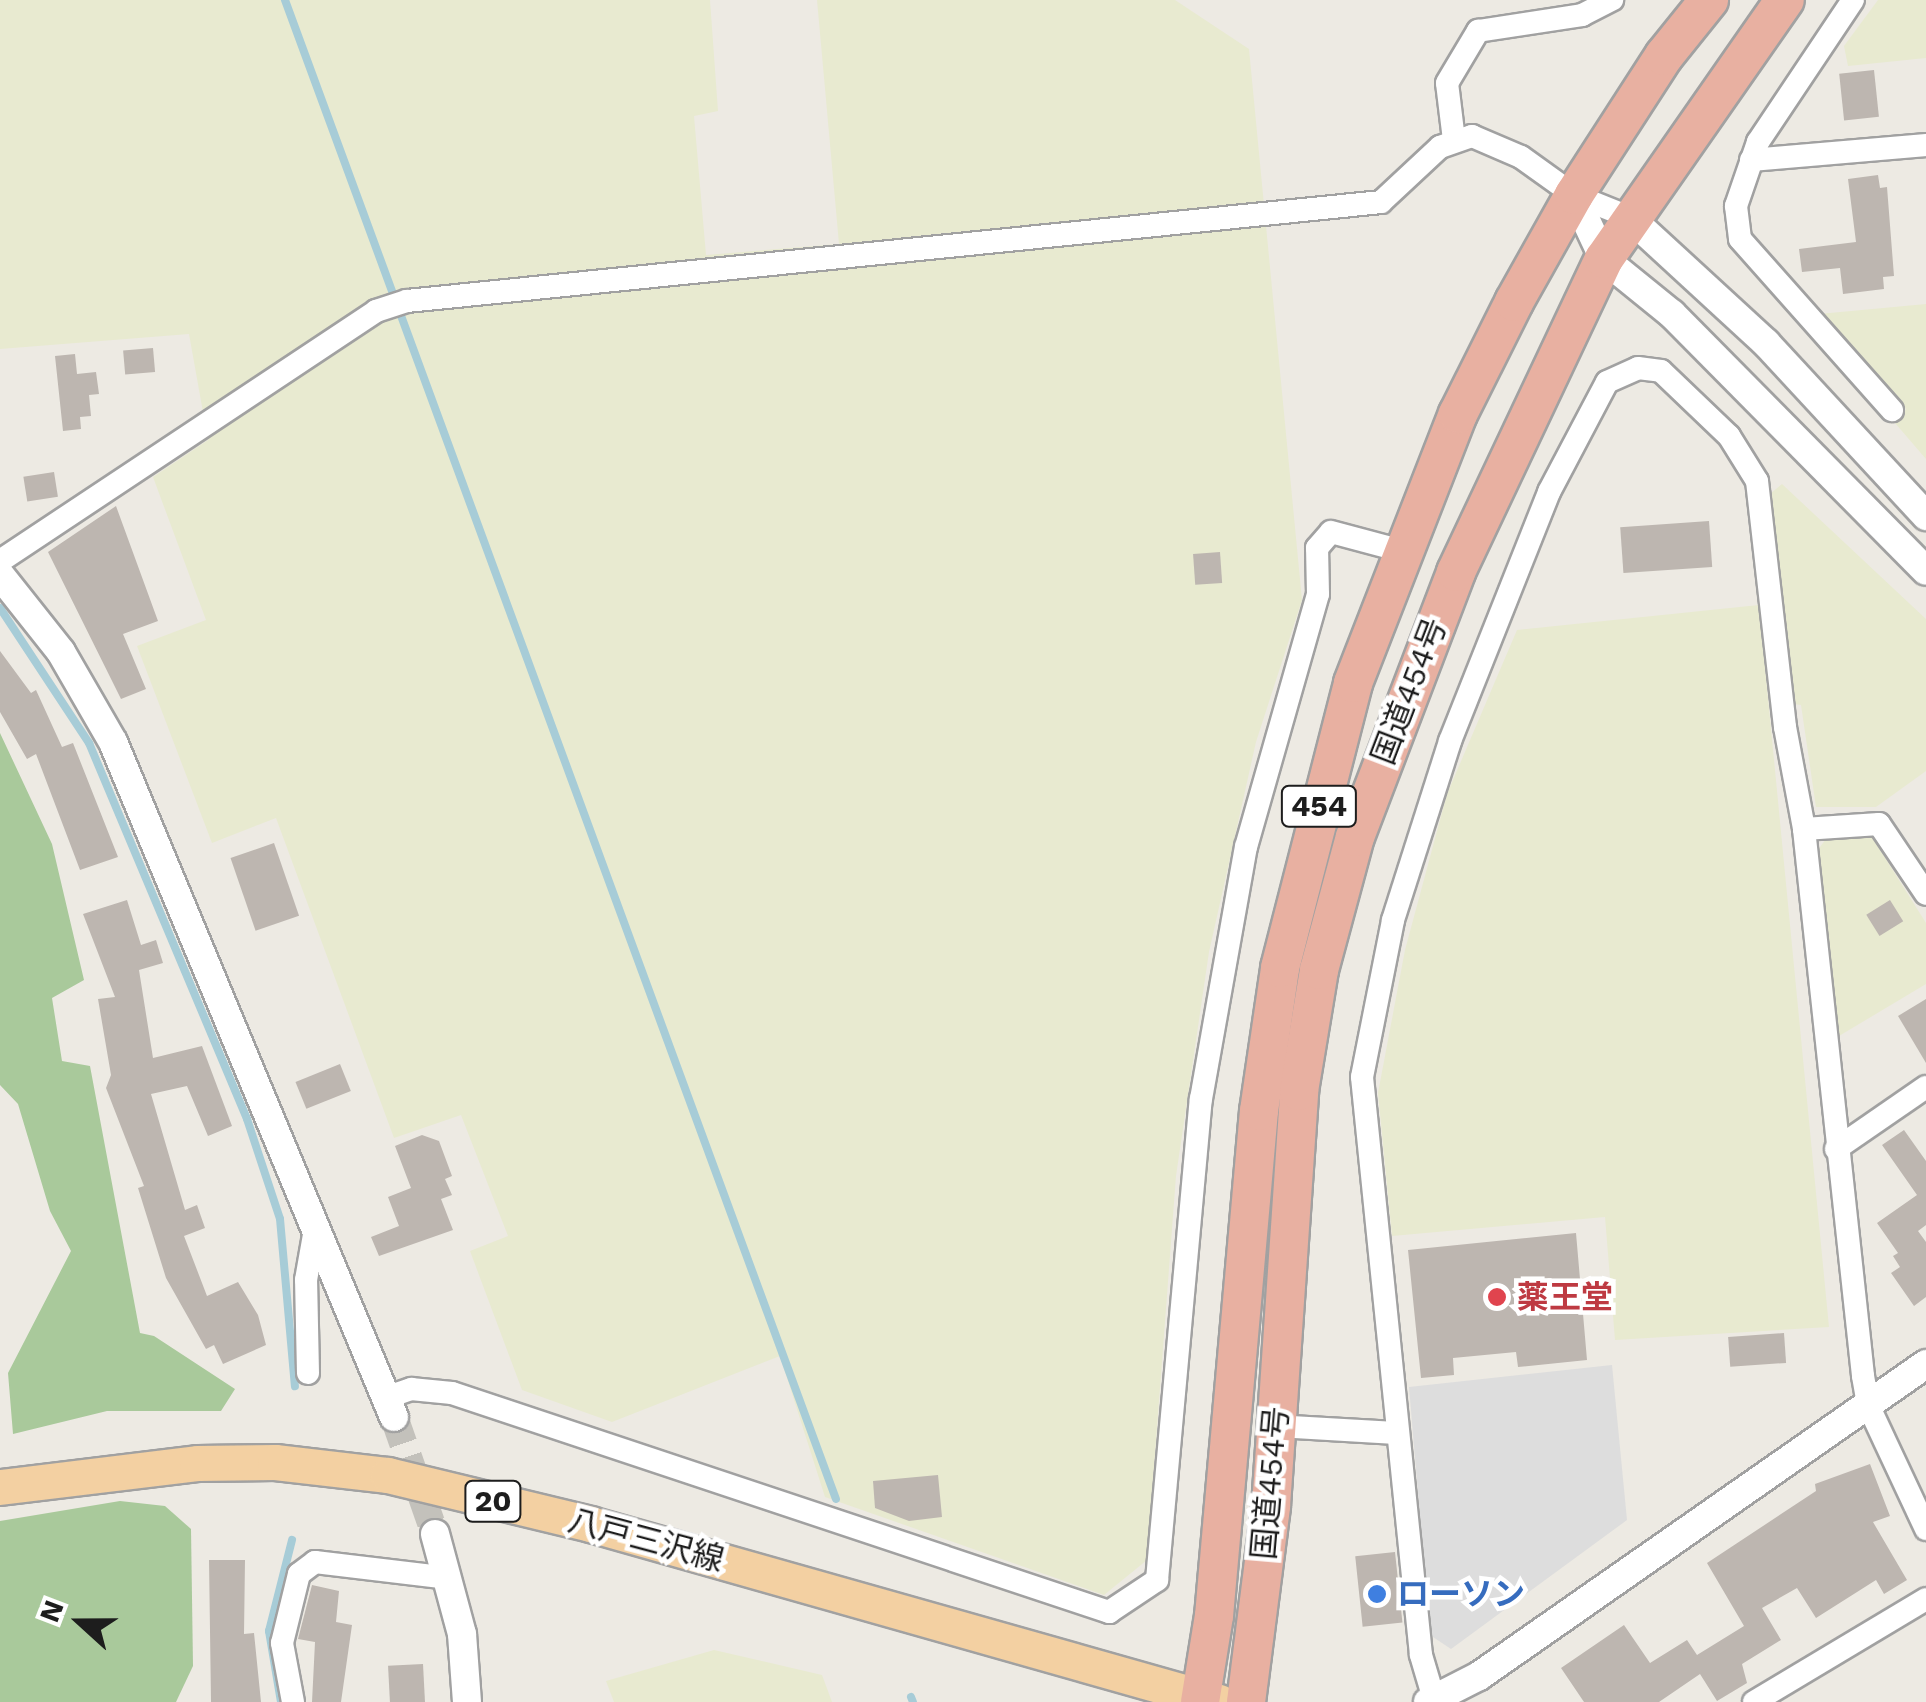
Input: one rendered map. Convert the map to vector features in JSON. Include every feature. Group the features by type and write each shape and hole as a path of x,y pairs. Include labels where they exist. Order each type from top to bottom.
{"highway":[{"name":"国道454号","path":"1207,1700 1259,1110 1280,968 1353,683 1458,414 1574,195 1709,0"},
{"name":"国道454号","path":"1246,1702 1276,1426 1299,1091 1319,970 1354,836 1456,572 1604,260 1630,217 1785,0"}],"main road":[{"name":"八戸三沢線","path":"0,1487 197,1463 275,1462 388,1475 590,1524 1207,1700"}],"street":[{"path":"1454,140 1448,84 1478,30 1582,15 1612,0"},
{"path":"1853,0 1810,57 1750,160 1736,206 1740,238 1892,410"},
{"path":"0,561 376,311 407,301 1381,202 1454,140 1493,142 1574,195 1630,217 1752,329 1926,516"},
{"path":"1750,160 1926,145"},
{"path":"1574,195 1604,260 1672,314 1926,571"},
{"path":"1926,1364 1868,1405 1479,1676 1431,1701 1422,1655 1362,1076 1393,920 1450,741 1549,492 1607,382 1638,368 1661,371 1730,436 1756,481 1785,727 1804,829 1836,1149 1868,1405 1926,1529"},
{"path":"0,576 61,652 112,742 389,1408 411,1389 452,1393 1109,1612 1157,1580 1172,1464 1200,1099 1246,847 1318,594 1317,548 1331,532 1402,551"},
{"path":"1804,829 1878,824 1926,894"},
{"path":"1836,1149 1926,1087"},
{"path":"308,1372 306,1280 315,1228"},
{"path":"1276,1426 1398,1434"},
{"path":"435,1534 462,1634 468,1702"},
{"path":"293,1702 282,1643 299,1574 315,1562 449,1578"},
{"path":"1754,1702 1926,1599"},
{"path":"1788,1681 1801,1702"}],"green space":[{"path":"0,0 710,0 718,111 694,116 706,255 839,244 817,0 1175,0 1249,49 1302,600 1256,742 1209,952 1176,1176 1147,1560 1104,1595 825,1497 780,1356 612,1422 522,1390 470,1251 508,1236 461,1115 394,1138 276,818 212,843 137,646 206,620 153,477 208,440 189,334 0,349"},
{"path":"1878,0 1926,0 1926,58 1848,66 1844,46"},
{"path":"1926,304 1926,459 1895,423 1906,409 1819,314"},
{"path":"1782,484 1926,619 1926,771 1876,807 1816,807 1801,705 1793,704 1771,493"},
{"path":"1759,605 1829,1327 1615,1340 1605,1217 1392,1236 1378,1093 1405,950 1447,794 1517,630"},
{"path":"0,733 52,844 84,980 52,998 62,1061 90,1066 140,1333 154,1336 235,1389 221,1411 107,1411 13,1434 8,1373 71,1251 50,1211 18,1104 0,1085"},
{"path":"1872,837 1926,923 1926,984 1839,1036 1817,851 1826,839"},
{"path":"120,1501 165,1506 191,1529 193,1666 176,1702 0,1702 0,1521"},
{"path":"714,1650 822,1675 832,1702 614,1702 606,1681"}],"shaded area":[{"path":"1612,1365 1627,1520 1451,1649 1430,1635 1409,1387"}],"building":[{"path":"1874,70 1879,117 1844,120 1839,74"},
{"path":"1878,175 1880,188 1887,187 1894,276 1883,277 1884,289 1843,294 1840,268 1802,272 1799,249 1856,242 1848,179"},
{"path":"153,348 155,372 125,375 123,351"},
{"path":"75,354 77,374 96,372 99,394 89,395 91,416 80,417 81,429 63,431 55,356"},
{"path":"54,472 58,497 27,502 23,477"},
{"path":"116,506 158,621 123,634 146,689 121,699 48,552"},
{"path":"1709,521 1712,567 1623,573 1620,527"},
{"path":"1220,552 1222,583 1195,585 1193,554"},
{"path":"0,651 31,693 36,690 62,747 73,743 118,857 80,870 36,754 27,759 0,712"},
{"path":"274,843 299,916 256,931 231,858"},
{"path":"127,900 141,945 156,940 163,963 139,970 153,1058 202,1046 232,1126 208,1136 187,1086 151,1094 185,1210 197,1205 205,1228 184,1236 207,1296 238,1282 258,1315 266,1345 223,1364 214,1345 206,1349 166,1278 138,1188 144,1186 106,1088 111,1075 98,999 115,997 83,914"},
{"path":"1890,900 1903,921 1880,936 1866,915"},
{"path":"1926,999 1926,1063 1898,1016"},
{"path":"340,1064 351,1091 306,1109 295,1082"},
{"path":"1904,1130 1926,1161 1926,1225 1918,1231 1926,1242 1926,1297 1914,1306 1891,1273 1900,1267 1893,1256 1898,1253 1877,1223 1917,1195 1882,1145"},
{"path":"422,1135 439,1141 452,1176 445,1179 452,1195 441,1199 453,1230 379,1256 371,1237 399,1226 388,1197 411,1188 395,1146"},
{"name":"薬王堂","path":"1576,1233 1587,1360 1518,1367 1516,1352 1453,1358 1454,1375 1421,1378 1408,1250"},
{"path":"1784,1333 1786,1363 1730,1367 1728,1337"},
{"path":"1870,1464 1890,1516 1873,1522 1907,1580 1884,1594 1876,1580 1816,1618 1797,1588 1762,1608 1781,1640 1742,1664 1747,1683 1717,1701 1700,1674 1659,1702 1584,1702 1561,1668 1624,1625 1650,1663 1687,1640 1697,1655 1744,1626 1707,1563 1816,1491 1815,1484"},
{"path":"938,1475 942,1517 909,1521 875,1508 873,1481"},
{"path":"1395,1552 1402,1623 1363,1627 1355,1556"},
{"path":"209,1560 245,1560 244,1634 254,1633 261,1702 211,1702"},
{"path":"312,1585 339,1591 336,1622 352,1625 341,1702 312,1702 315,1642 298,1639"},
{"path":"423,1664 425,1702 390,1702 388,1666"}],"waterway":[{"path":"285,0 836,1499"},
{"path":"0,608 89,743 247,1119 280,1219 295,1386"},
{"path":"281,1702 269,1631 292,1540"},
{"path":"911,1697 913,1702"}],"tunnel":[{"path":"394,1417 435,1534"}],"place":[{"name":"薬王堂","path":"1497,1297"},
{"name":"ローソン","path":"1377,1594"}]}
